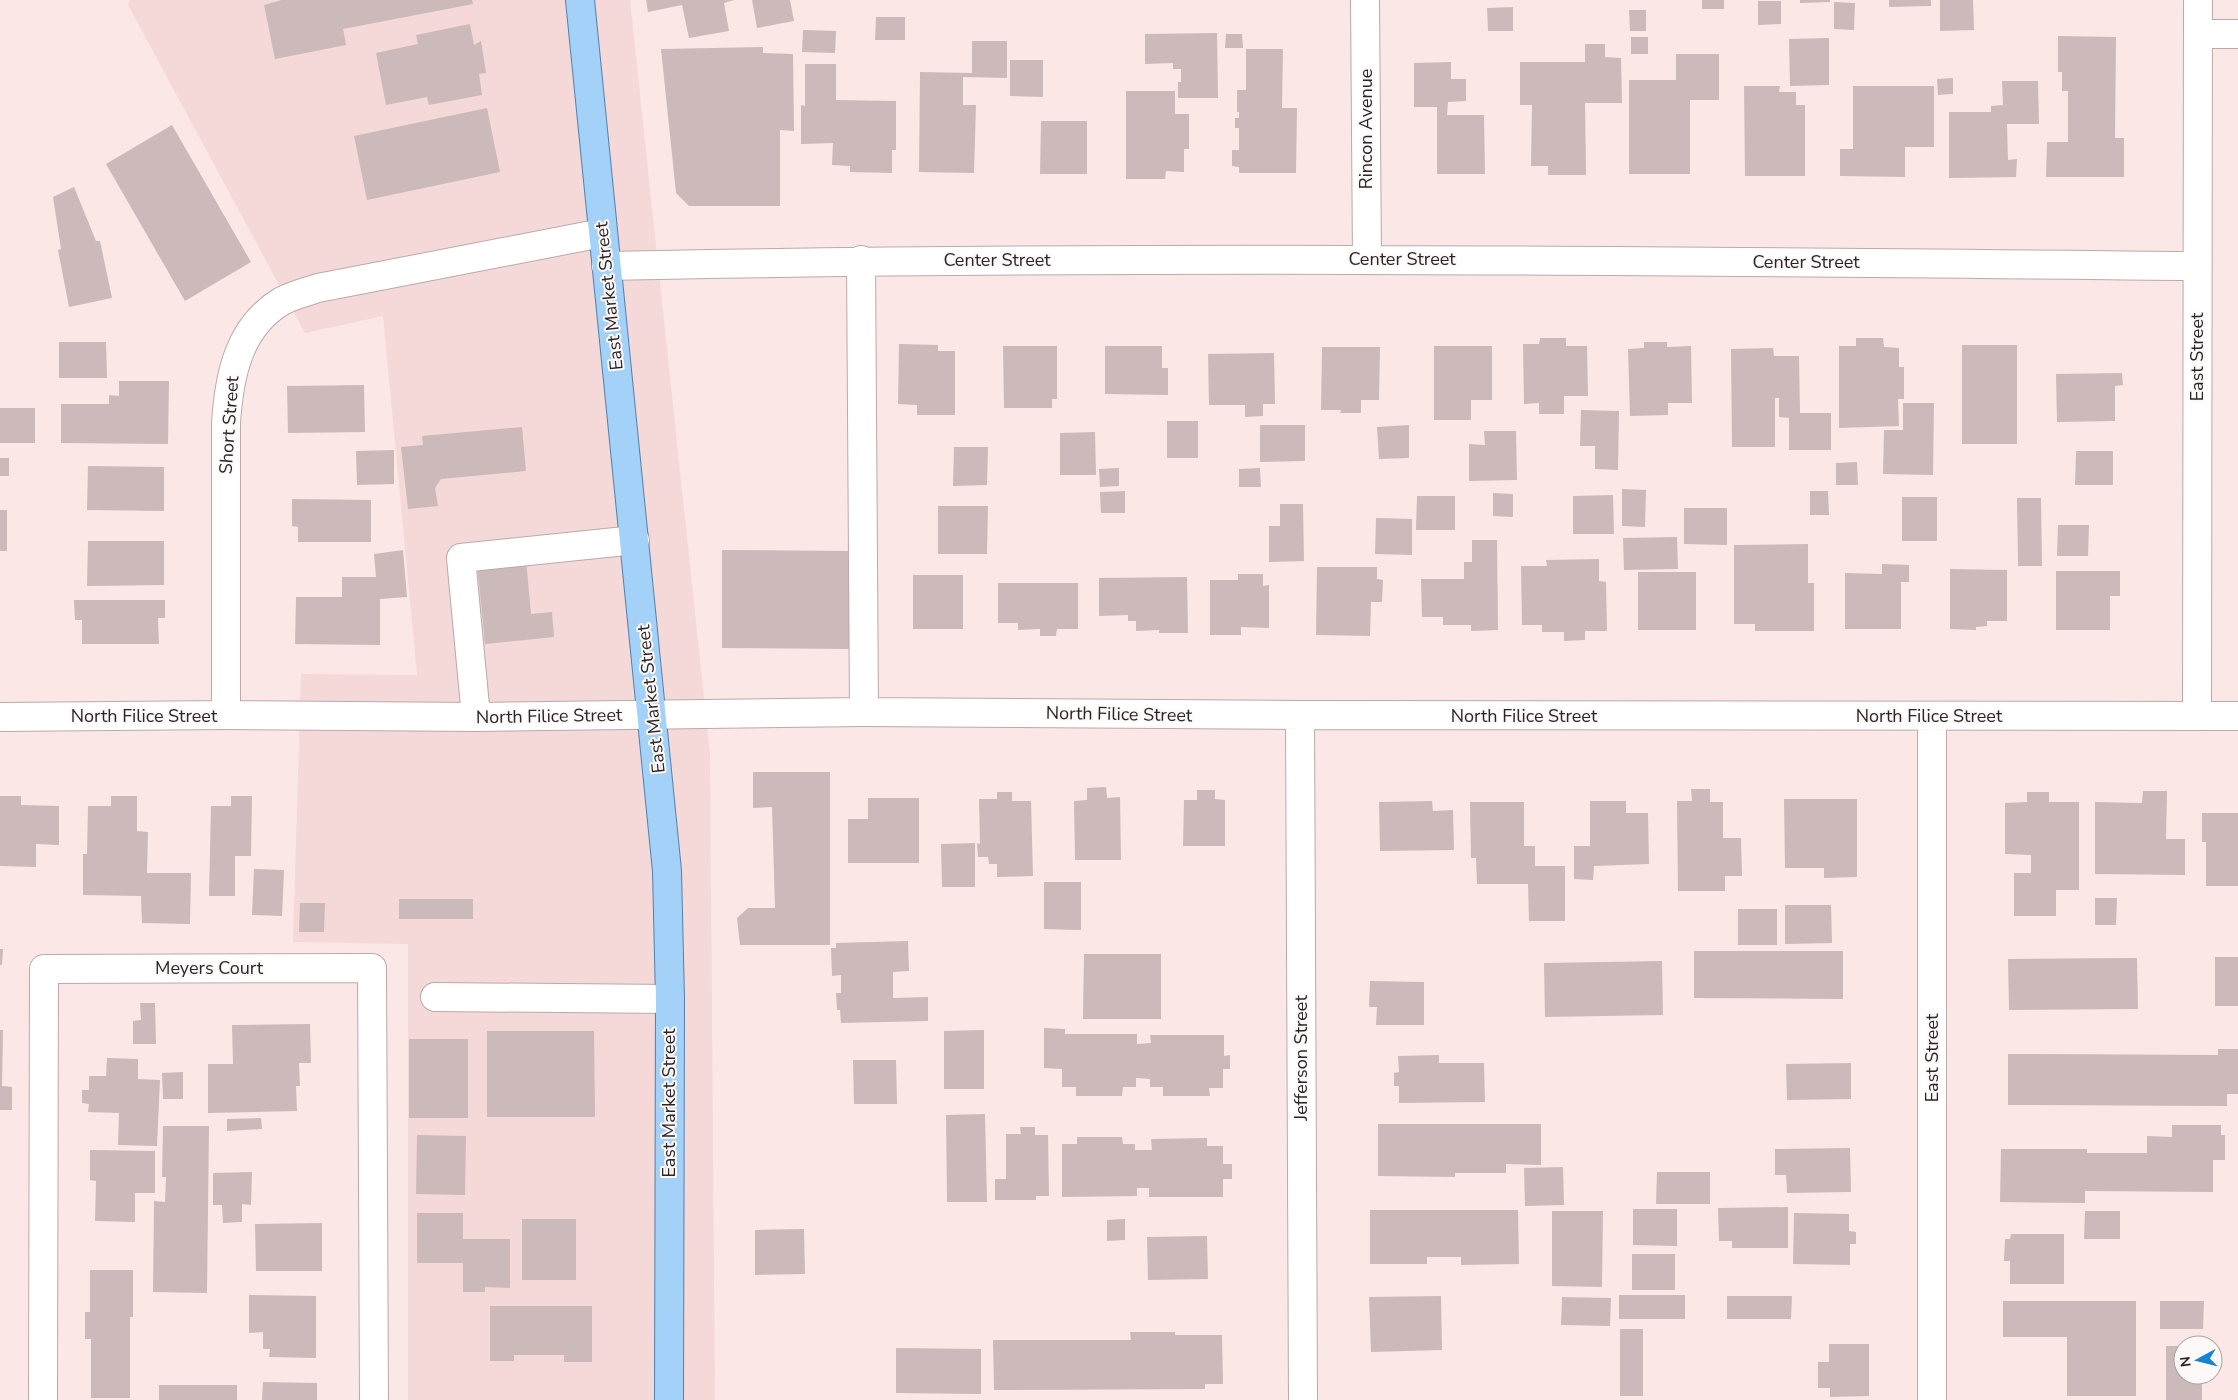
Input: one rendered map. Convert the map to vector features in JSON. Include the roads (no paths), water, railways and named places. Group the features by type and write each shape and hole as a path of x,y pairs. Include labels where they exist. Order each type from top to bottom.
{"main road":[{"name":"East Market Street","path":"580,0 667,871 670,999 669,1400"}],"street":[{"name":"Rincon Avenue","path":"1365,0 1367,259"},
{"name":"East Street","path":"2197,715 2198,0"},
{"path":"2198,34 2238,34"},
{"name":"Short Street","path":"226,716 226,423 228,392 234,366 253,327 282,302 327,285 602,233"},
{"name":"Center Street","path":"606,266 861,260 1367,259 2197,266"},
{"path":"861,260 864,712"},
{"path":"476,717 461,558 635,540"},
{"name":"North Filice Street","path":"0,717 476,717 864,712 1300,716 2238,716"},
{"name":"Jefferson Street","path":"1300,716 1303,1400"},
{"name":"East Street","path":"1932,716 1932,1400"},
{"name":"Meyers Court","path":"43,1400 44,969 342,968 372,968 374,1400"},
{"path":"435,997 670,999"}]}
